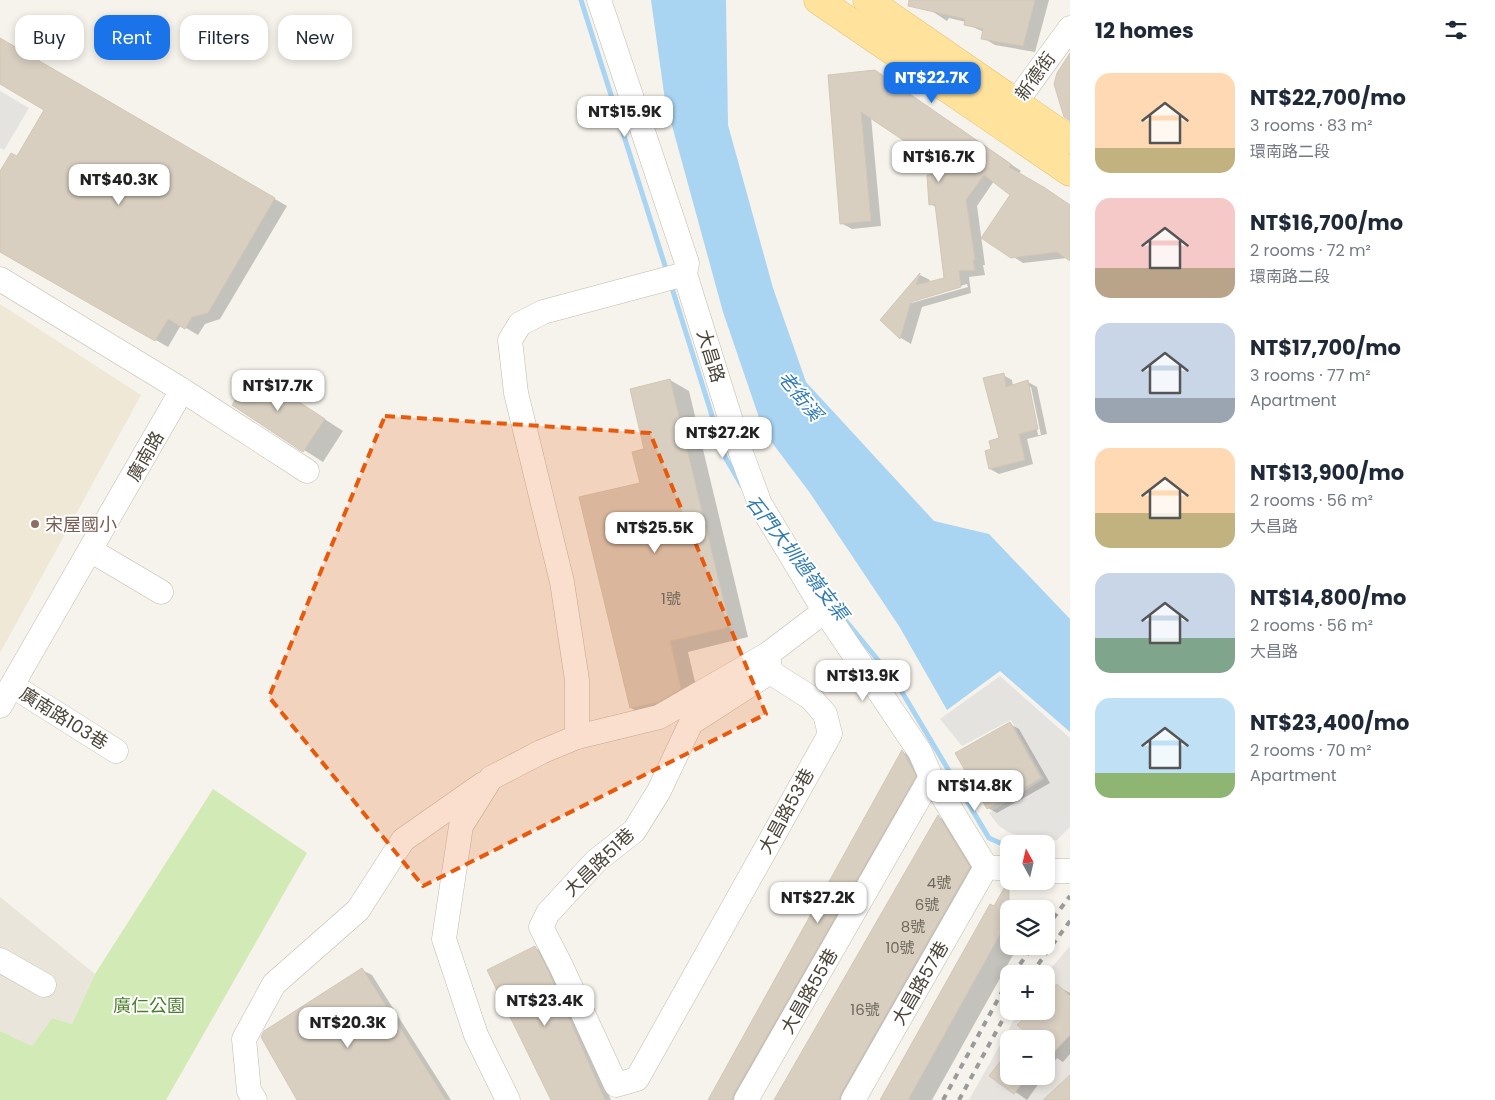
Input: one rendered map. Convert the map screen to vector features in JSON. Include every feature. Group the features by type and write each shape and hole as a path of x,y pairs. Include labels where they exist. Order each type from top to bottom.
{"main road":[{"path":"818,0 1070,172"},
{"path":"867,0 1070,140"}],"street":[{"path":"599,0 686,269"},
{"name":"新德街","path":"999,124 1070,28"},
{"path":"577,737 577,680 562,582 516,393 510,340 520,324 543,312 686,269 694,271 750,448 772,502 826,610 920,752 931,777 998,868"},
{"path":"0,279 182,390 307,471"},
{"name":"廣南路","path":"0,706 182,390"},
{"path":"90,550 161,592"},
{"name":"大昌路51巷","path":"616,1085 541,927 548,913 596,861 634,830 659,791 691,723 769,664 826,610"},
{"path":"255,1100 249,1091 244,1039 274,984 358,910 403,840 491,778 541,752 577,737 659,717 769,664"},
{"name":"大昌路53巷","path":"616,1085 637,1079 830,734 825,714 811,698 769,664"},
{"name":"廣南路103巷","path":"13,686 116,751"},
{"name":"大昌路55巷","path":"746,1100 931,777"},
{"path":"491,778 461,826 444,939 476,1035 508,1100"},
{"name":"大昌路57巷","path":"854,1100 998,868"},
{"path":"1055,871 1070,871"},
{"path":"0,960 44,985"}],"highlighted area":[{"path":"385,416 650,433 766,714 423,886 269,697"}],"shaded area":[{"path":"0,91 29,108 4,150 0,148"},
{"name":"宋屋國小","path":"0,304 141,395 0,653"},
{"path":"1000,676 1070,738 1070,827 1055,841 1055,835 1016,835 999,826 989,813 1044,779 1011,720 962,746 940,719"},
{"path":"0,897 95,974 72,1024 52,1018 32,1046 0,1031"},
{"path":"1070,946 1070,1100 969,1100 1000,1045 1000,1085 1055,1085 1055,1030 1008,1030 1014,1020 1055,1020 1054,965"}],"green space":[{"name":"廣仁公園","path":"213,789 307,853 166,1100 0,1100 0,1031 32,1046 52,1018 72,1024 95,974"}],"water":[{"name":"老街溪","path":"651,0 726,0 728,125 773,288 806,382 934,521 989,534 1070,619 1070,732 1000,671 947,710 899,626 810,493 764,432 723,312 665,100"}],"building":[{"path":"909,0 1035,0 1023,46 981,39 983,29 964,25 965,19 908,6"},
{"path":"0,38 15,47 15,60 38,60 275,198 208,313 192,317 185,329 168,319 155,341 0,252 0,171 11,153 17,156 44,110 0,84"},
{"path":"1070,53 1070,121 1064,117 1054,84 1057,73"},
{"path":"875,70 1011,164 1009,167 1070,205 1070,261 1057,252 1011,258 981,238 1010,195 984,175 966,200 975,270 959,271 961,287 911,302 900,339 880,320 920,273 916,285 944,278 935,204 929,205 927,175 951,172 861,112 871,221 840,224 828,75"},
{"path":"253,372 325,419 303,452 232,405"},
{"path":"1004,373 1006,387 1028,380 1038,429 1019,434 1025,460 989,469 985,451 991,449 989,441 999,438 983,378"},
{"path":"670,379 730,627 670,641 681,689 658,702 630,708 579,497 640,483 632,452 644,449 630,389"},
{"path":"1010,722 1041,778 987,809 955,753"},
{"path":"902,750 916,776 734,1093 732,1100 708,1100"},
{"path":"938,815 970,867 841,1093 839,1100 774,1100"},
{"path":"1003,890 1009,890 1009,900 1000,900 1000,934 908,1100 880,1100 990,904 994,906"},
{"path":"535,946 545,964 605,1100 551,1100 487,970"},
{"path":"362,968 446,1100 297,1100 261,1037 264,1031"},
{"path":"1057,984 1070,996 1070,1035 1055,1051 1055,1030 1023,1030 1017,1025 1022,1020 1055,1020 1055,986"},
{"path":"1000,1062 1000,1084 989,1076"},
{"path":"1070,1075 1070,1100 1043,1100"},
{"path":"1002,1085 1020,1085 1014,1094"}],"waterway":[{"name":"石門大圳過嶺支渠","path":"581,0 667,272"},
{"name":"石門大圳過嶺支渠","path":"671,285 725,457 742,486"},
{"name":"石門大圳過嶺支渠","path":"841,615 896,682 989,838 1000,843"}],"railway":[{"path":"1055,916 1070,896"},
{"path":"1038,965 1070,921"},
{"path":"1019,965 1027,955"},
{"path":"943,1100 1000,996"},
{"path":"959,1100 1002,1020"}],"place":[{"name":"宋屋國小","path":"35,524"}]}
